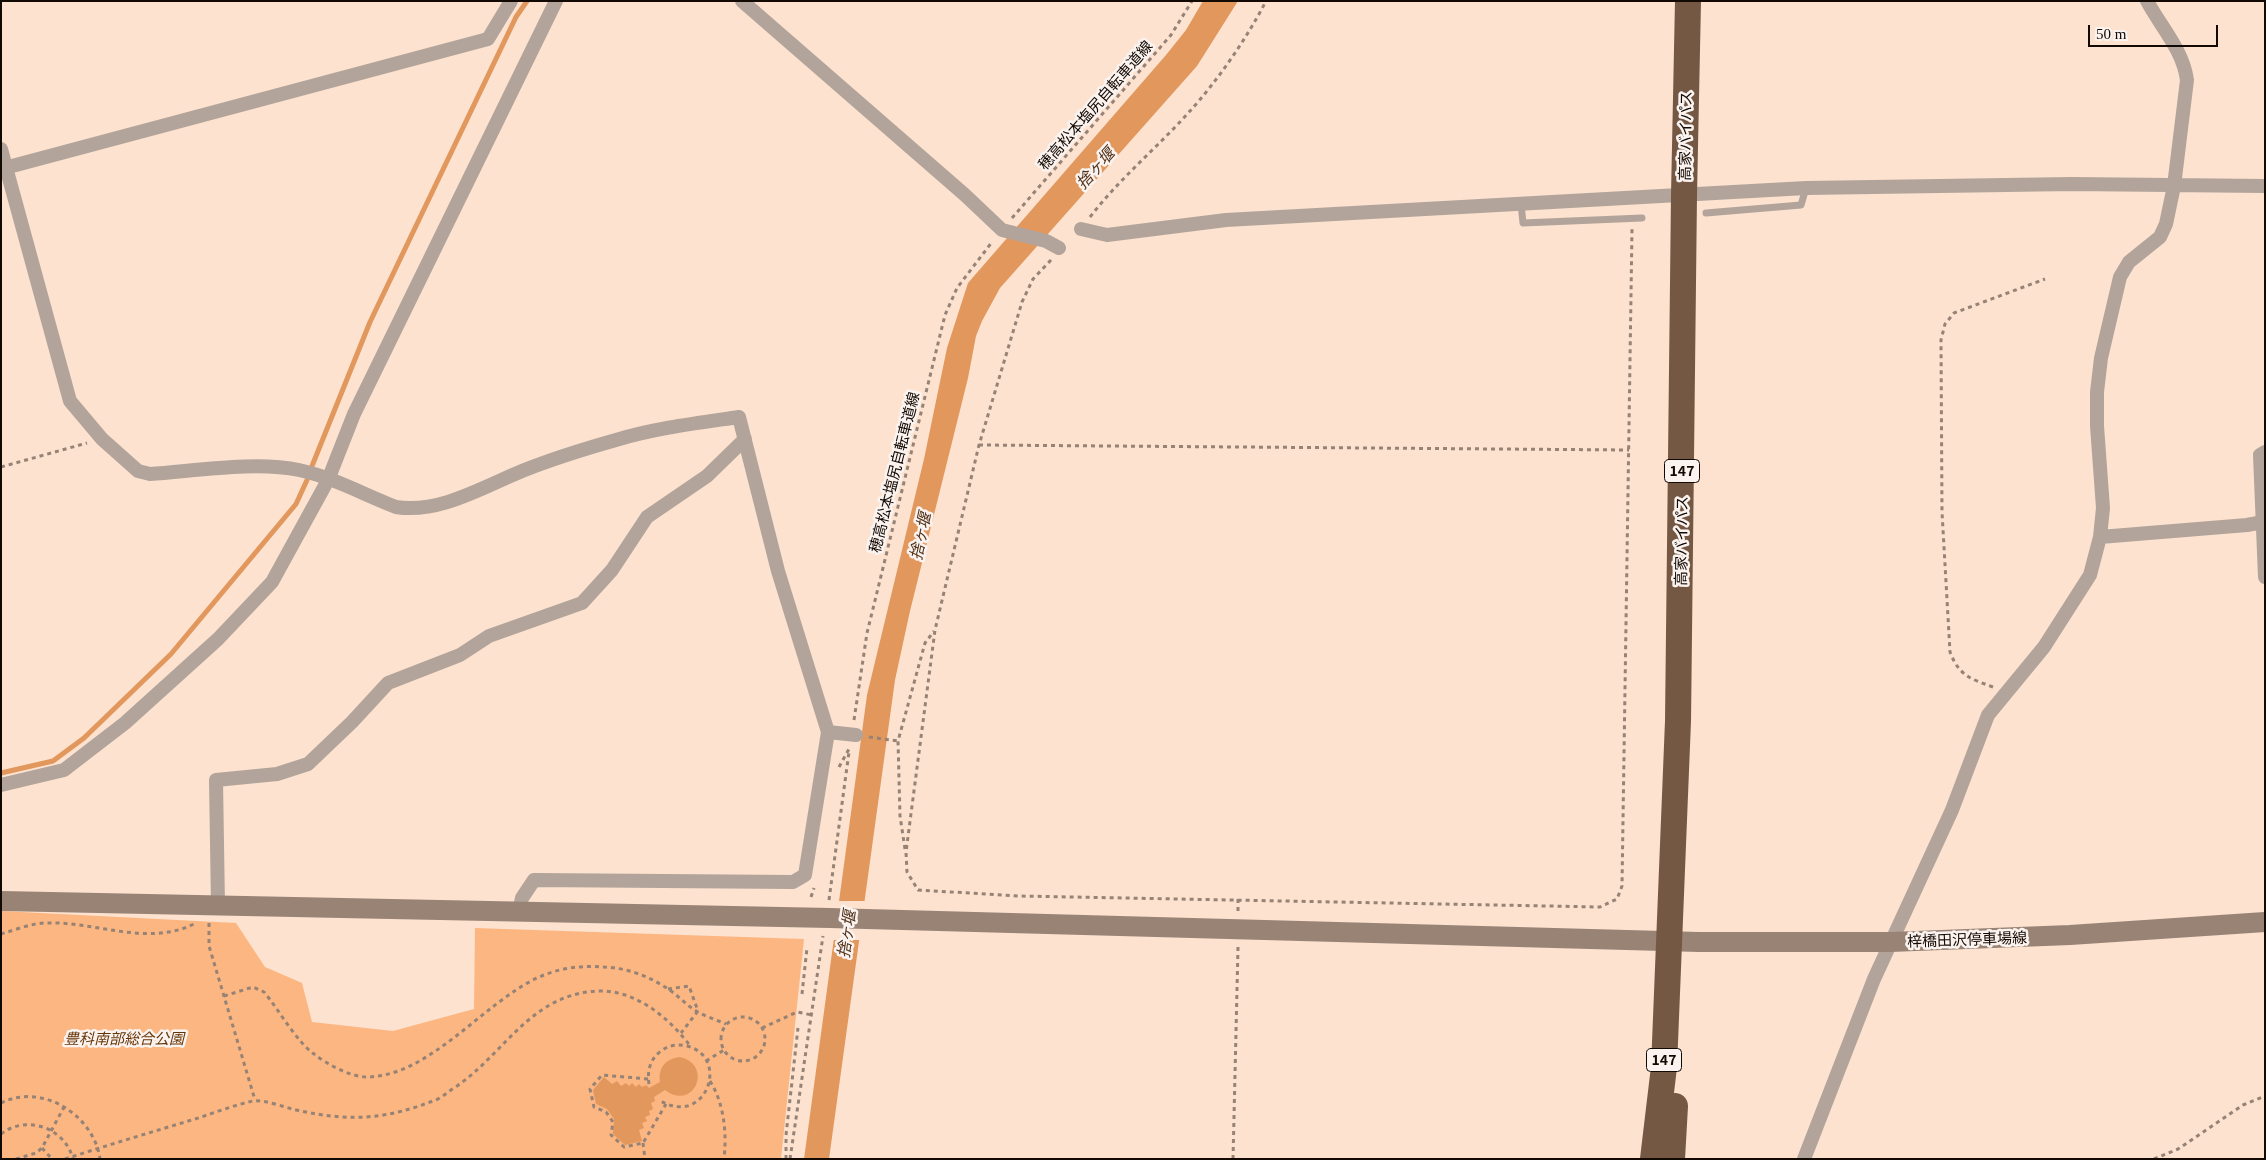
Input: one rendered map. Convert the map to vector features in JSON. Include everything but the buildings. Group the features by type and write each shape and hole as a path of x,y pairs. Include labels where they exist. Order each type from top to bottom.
{"highway":[{"name":"高家バイパス","path":"1653,1159 1664,1067 1678,721 1688,1"},
{"name":"高家バイパス","path":"1668,950 1676,1066 1672,1159"}],"street":[{"path":"4,169 488,39 511,1"},
{"path":"1,785 64,770 125,723 218,639 272,582 328,480 354,414 556,1"},
{"path":"742,1 965,195 1002,230 1009,227 1059,248"},
{"path":"1804,1159 1874,979 1952,810 1988,715 2044,647 2090,575 2100,537 2103,508 2097,418 2102,358 2120,278 2129,262 2160,237 2166,224 2174,186 2187,80 2185,66 2147,1"},
{"path":"1,149 4,169 70,401 102,440 138,471 150,474 272,467 300,470 396,507 412,510 451,501 524,470 615,440 654,430 739,417 778,571 828,732 805,876 793,882 534,880 522,898 519,912"},
{"path":"1081,229 1107,235 1226,220 1806,188 2062,184 2265,186"},
{"path":"214,912 216,780 277,774 308,764 352,722 388,682 460,655 489,636 582,602 612,570 647,518 707,476 745,439"},
{"path":"2265,452 2260,455 2265,576"},
{"path":"2100,537 2264,522"},
{"path":"828,732 855,729"},
{"name":"梓橋田沢停車場線","path":"1,901 214,912 519,912 865,920 1238,931 1668,950 2070,935 2265,922"}],"lane":[{"path":"1706,213 1801,205 1806,188"},
{"path":"1521,204 1523,223 1642,218"}],"path":[{"name":"穂高松本塩尻自転車道線","path":"1009,227 1170,35 1192,1"},
{"path":"1081,229 1118,185 1191,110 1252,29 1266,1"},
{"path":"935,630 925,643 898,741 900,816 908,872 918,890 1020,896 1600,907 1617,899 1622,886 1633,218"},
{"name":"穂高松本塩尻自転車道線","path":"855,729 867,633 945,315 957,288 993,240"},
{"path":"906,852 935,630 979,445 1022,302 1033,279 1059,248"},
{"path":"2005,692 1971,679 1956,668 1950,652 1942,512 1941,340 1945,324 1954,313 2045,279"},
{"path":"1,467 102,440"},
{"path":"979,445 1629,450"},
{"path":"855,729 898,741"},
{"path":"790,1159 827,919 849,751"},
{"path":"1233,1159 1238,899"},
{"path":"1,934 44,922 86,924 138,934 169,932 214,912"},
{"path":"214,912 209,946 255,1100"},
{"path":"802,994 807,948"},
{"path":"224,996 253,987 264,992 312,1053 337,1068 364,1077 390,1073 411,1065 435,1051 520,988 537,978 555,971 578,967 604,966 626,970 668,989 698,1011 726,1024"},
{"path":"668,989 689,986 698,1011"},
{"path":"65,1159 255,1100 334,1118 371,1118 407,1110 440,1098 475,1072 528,1018 550,1004 574,995 602,991 630,997 656,1011 681,1033 706,1061 710,1081 718,1093 722,1109 724,1159"},
{"path":"681,1033 698,1011"},
{"path":"762,1028 797,1012 812,1015"},
{"path":"738,1017 752,1018 762,1028 764,1043 762,1050 750,1060 735,1060 724,1050 721,1037 726,1024 738,1017"},
{"path":"786,1159 786,1135 798,1028"},
{"path":"649,1084 650,1065 663,1050 672,1046 692,1047"},
{"path":"706,1061 724,1050"},
{"path":"643,1142 624,1147 611,1135 613,1122 606,1112 594,1107 590,1089 602,1075 648,1079"},
{"path":"659,1100 680,1108 691,1105 700,1100 706,1092 710,1081"},
{"path":"2154,1159 2178,1149 2243,1105 2265,1096"},
{"path":"1,1103 30,1097 52,1101 73,1111 89,1128 99,1148 100,1159"},
{"path":"645,1159 643,1142 666,1104"},
{"path":"16,1159 36,1153 42,1148 64,1107"},
{"path":"1,1134 7,1129 23,1124 39,1125 51,1130 66,1142 73,1158"},
{"path":"42,1148 52,1159"}],"green space":[{"name":"豊科南部総合公園","path":"1,911 236,923 265,967 302,983 312,1022 393,1031 474,1009 475,928 804,939 781,1159 1,1159"}],"water":[{"name":"捨ヶ堰","path":"1203,1 1238,1 1197,66 1000,288 976,336 968,378 910,611 895,680 829,1159 804,1159 867,695 924,459 947,348 968,283 1166,55 1186,30"},
{"path":"680,1057 690,1062 696,1069 698,1077 696,1085 684,1095 675,1095 665,1090 654,1097 655,1101 651,1103 653,1109 649,1111 650,1115 645,1117 647,1121 642,1123 644,1128 639,1130 642,1141 625,1145 613,1134 614,1119 607,1109 596,1104 593,1090 604,1077 612,1084 617,1081 621,1086 626,1083 629,1086 632,1083 636,1087 639,1084 642,1087 646,1085 649,1088 660,1082 661,1068 667,1062"}],"pier":[{"path":"837,901 867,901 861,940 832,940"}],"waterway":[{"path":"312,466 370,322 516,17 527,1"},
{"path":"1,773 53,761 84,738 171,654 296,504 307,480"}]}
